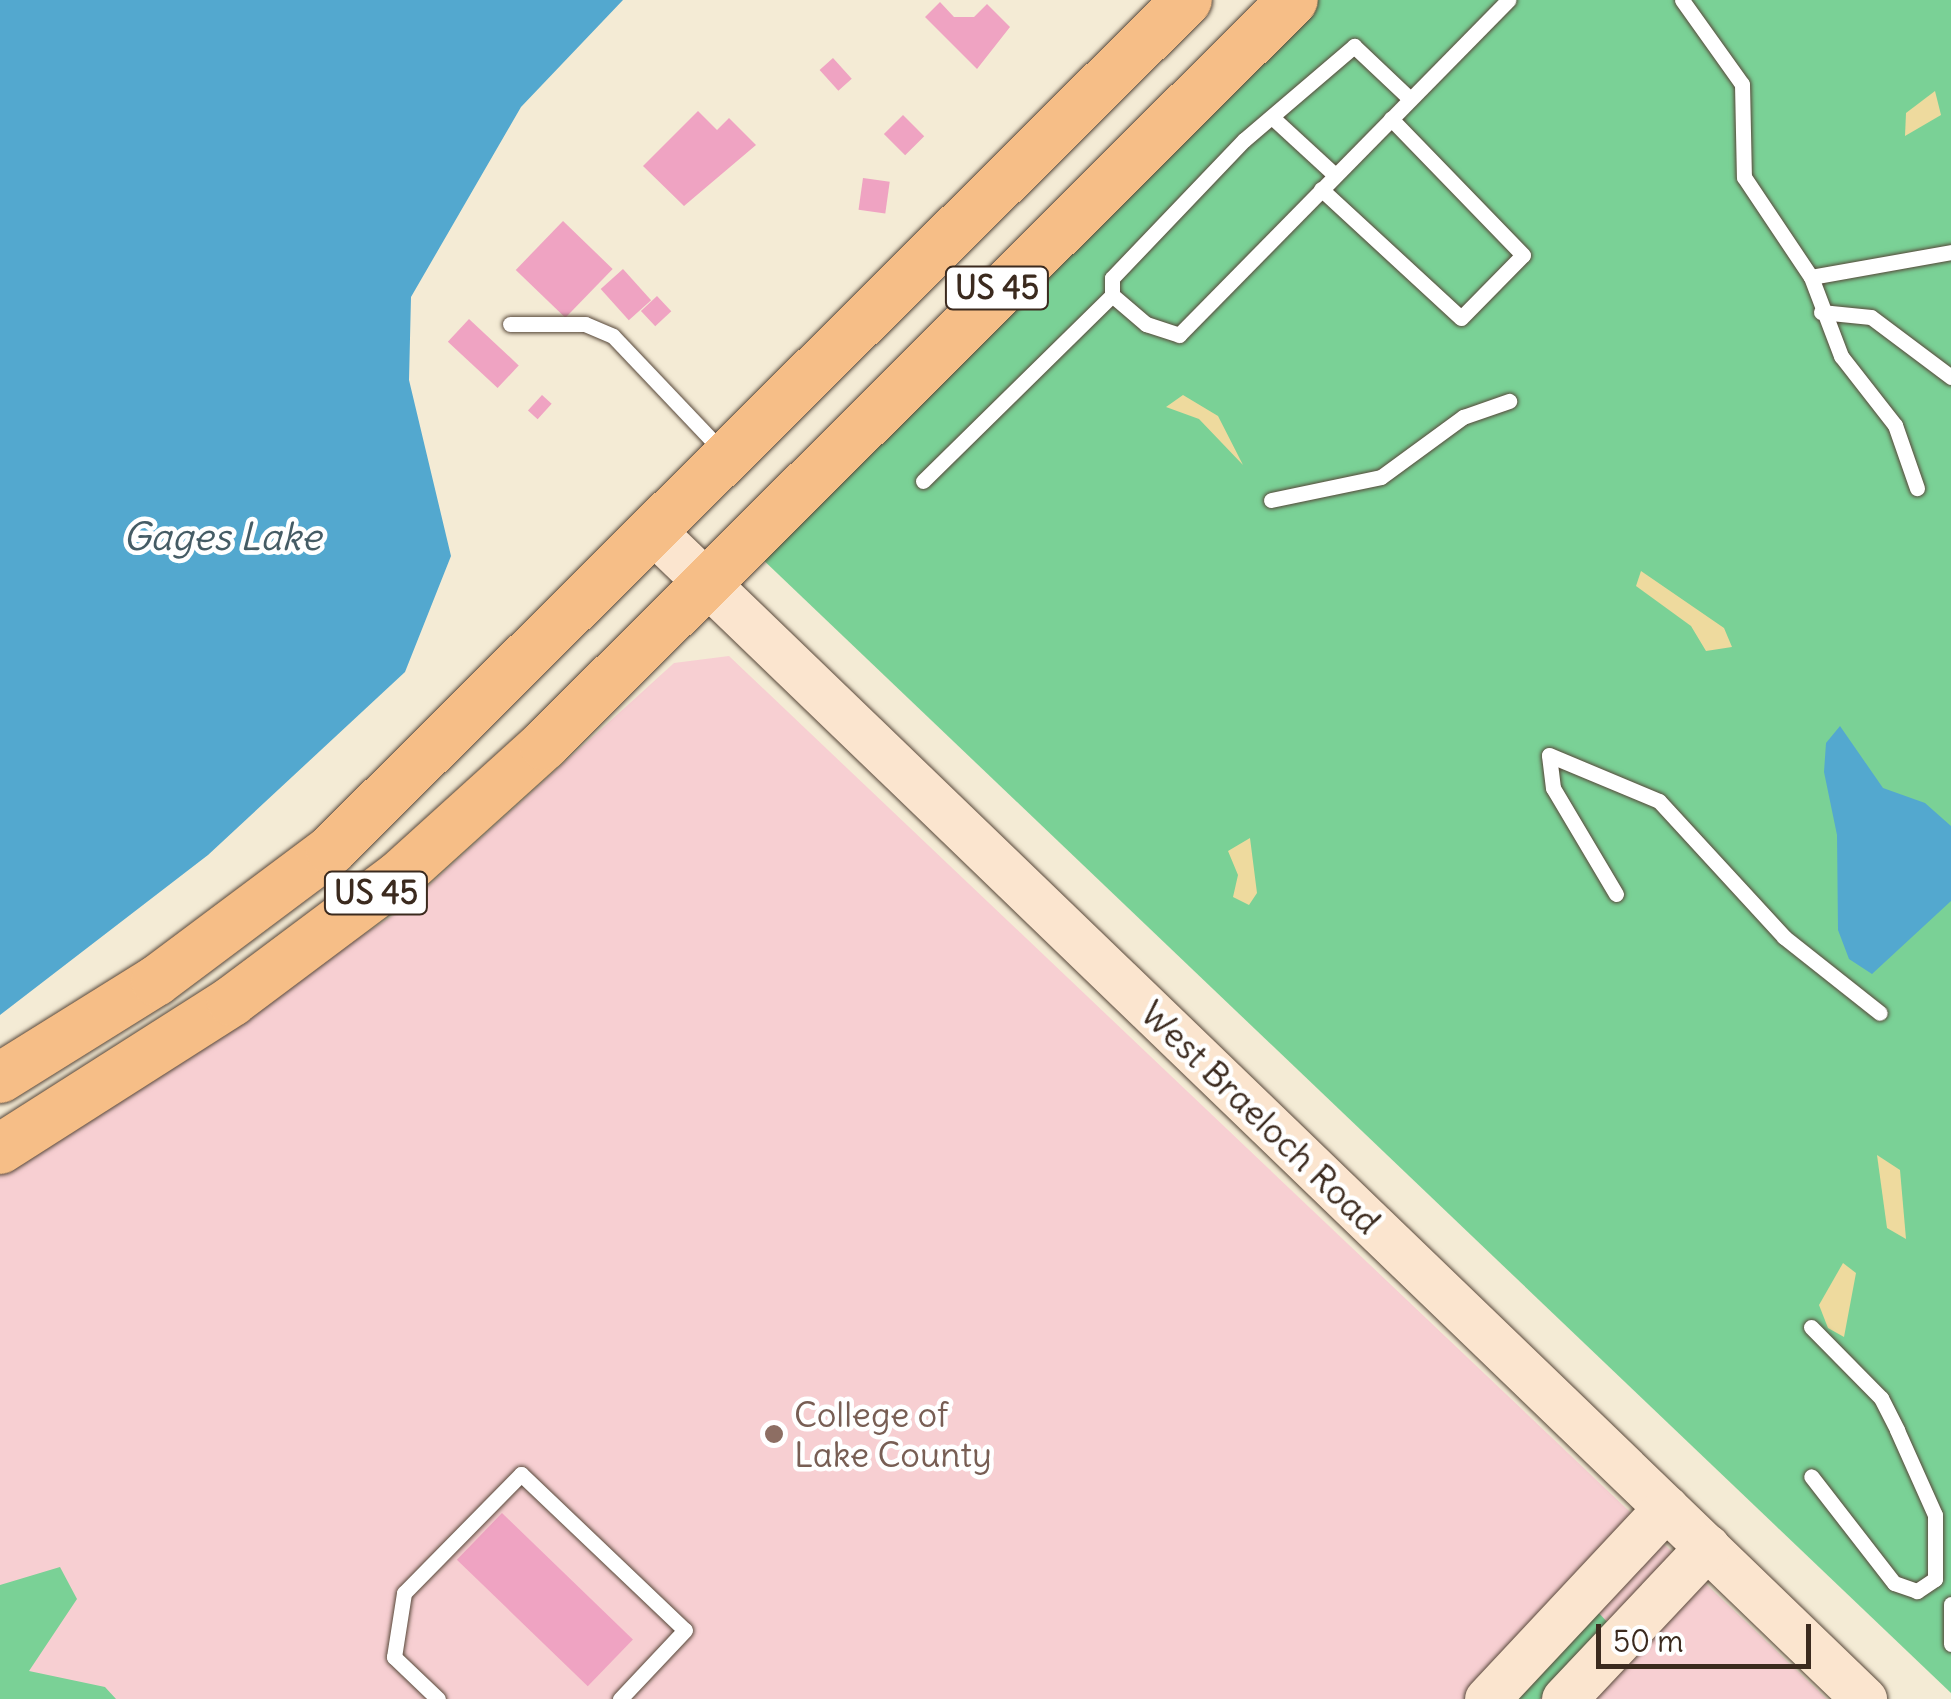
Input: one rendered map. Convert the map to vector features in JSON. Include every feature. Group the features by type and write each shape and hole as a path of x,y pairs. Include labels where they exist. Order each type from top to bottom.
{"main road":[{"name":"US 45","path":"0,1078 156,981 331,850 657,535 1187,0"},
{"name":"US 45","path":"0,1149 232,1001 398,876 706,581 1293,0"}],"street":[{"name":"West Braeloch Road","path":"657,535 1864,1699"},
{"path":"1487,1699 1666,1508"},
{"path":"1564,1699 1707,1547"}],"lane":[{"path":"1112,294 1146,324 1178,335 1508,0"},
{"path":"1682,0 1734,64 1744,176 1811,277 1840,356 1895,425 1916,488"},
{"path":"923,481 1112,294 1112,278 1274,118 1354,46 1410,100"},
{"path":"1274,118 1335,175"},
{"path":"1321,190 1461,318 1523,255 1391,119"},
{"path":"1811,277 1951,252"},
{"path":"1822,312 1871,317 1951,378"},
{"path":"510,324 585,324 613,336 730,461"},
{"path":"1271,500 1381,477 1463,417 1509,401"},
{"path":"1616,894 1553,788 1549,754 1659,801 1784,937 1880,1013"},
{"path":"1810,1327 1889,1414 1935,1515 1936,1580 1917,1591 1894,1583 1812,1476"},
{"path":"438,1699 394,1657 404,1592 521,1474 685,1630 620,1699"},
{"path":"1951,1604 1951,1644"}],"shaded area":[{"name":"College of Lake County","path":"729,656 1827,1699 0,1699 0,1169 403,909 674,663"}],"green space":[{"path":"1308,0 1951,0 1951,1693 757,554"},
{"path":"60,1567 77,1599 29,1671 105,1687 116,1699 0,1699 0,1585"},
{"path":"1596,1610 1610,1625 1540,1699 1511,1699"}],"sand":[{"path":"1935,91 1941,115 1905,136 1906,113"},
{"path":"1183,395 1218,416 1243,465 1199,419 1166,407"},
{"path":"1641,571 1724,628 1732,647 1706,651 1691,626 1636,586"},
{"path":"1250,838 1257,893 1249,905 1233,897 1238,875 1228,851"},
{"path":"1877,1155 1900,1170 1906,1239 1887,1228"},
{"path":"1843,1263 1856,1273 1844,1337 1828,1328 1819,1305"}],"water":[{"name":"Gages Lake","path":"0,0 623,0 521,107 411,297 409,380 451,556 405,672 208,855 0,1015"},
{"path":"1840,726 1883,788 1925,803 1951,826 1951,901 1872,974 1849,959 1838,930 1837,835 1824,772 1826,743"}],"building":[{"path":"940,2 954,17 974,17 987,4 1010,27 977,69 925,17"},
{"path":"833,58 852,79 838,91 820,70"},
{"path":"698,111 717,130 729,118 756,145 684,206 643,166"},
{"path":"903,115 924,136 905,155 884,134"},
{"path":"863,178 890,182 885,213 859,210"},
{"path":"563,221 613,269 565,318 516,270"},
{"path":"623,269 651,300 629,320 601,289"},
{"path":"657,296 671,311 655,326 641,311"},
{"path":"469,319 519,365 498,388 448,342"},
{"path":"542,395 552,404 538,419 528,411"},
{"path":"502,1513 633,1639 588,1686 457,1560"}],"place":[{"name":"College of Lake County","path":"774,1434"}]}
